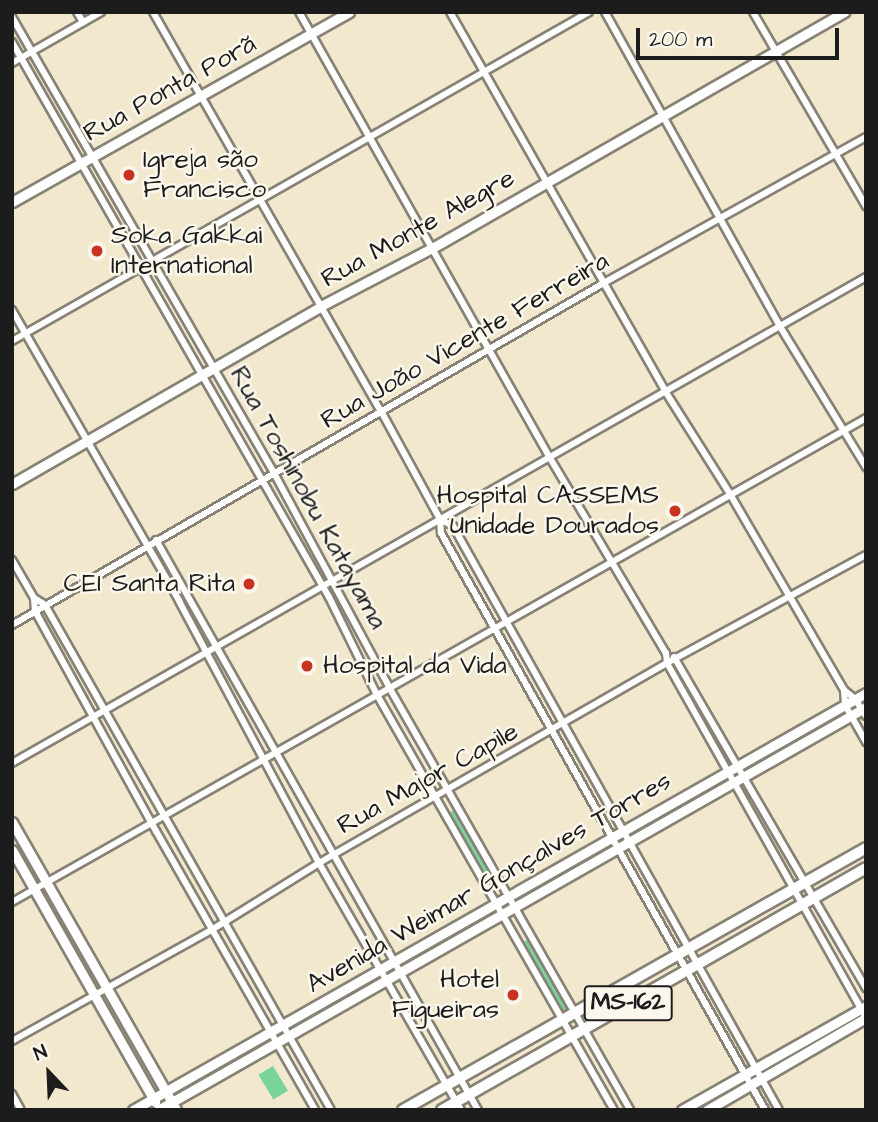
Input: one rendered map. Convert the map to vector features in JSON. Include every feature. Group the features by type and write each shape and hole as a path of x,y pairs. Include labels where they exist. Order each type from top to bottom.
{"main road":[{"name":"Rua Ponta Porã","path":"12,202 349,12"},
{"name":"Rua Monte Alegre","path":"12,484 321,306 433,247 845,12"},
{"name":"Avenida Weimar Gonçalves Torres","path":"133,1110 866,693"},
{"name":"Avenida Weimar Gonçalves Torres","path":"159,1110 174,1106 289,1035 504,914 616,847 850,715 864,711"},
{"path":"12,822 104,988 174,1106"},
{"name":"MS-162","path":"403,1110 866,848"},
{"path":"12,850 159,1110"},
{"name":"MS-162","path":"442,1110 458,1106 469,1095 866,868"},
{"path":"682,1110 863,1007"},
{"path":"707,1110 866,1018"}],"street":[{"path":"78,12 83,22"},
{"path":"12,63 101,12"},
{"path":"153,12 381,411 440,519 441,533 765,1110"},
{"path":"299,12 550,458 666,653 667,663 761,833 863,1007 866,1018"},
{"path":"450,12 665,391 730,494 844,690 864,711"},
{"path":"12,341 589,12"},
{"path":"605,12 722,218 779,326 866,467"},
{"path":"753,12 866,206"},
{"name":"Rua Toshinobu Katayama","path":"12,16 274,473 389,687 517,906 630,1110"},
{"name":"Rua Toshinobu Katayama","path":"12,42 323,586 376,693 614,1110"},
{"name":"Rua João Vicente Ferreira","path":"12,625 146,545 602,284 866,137"},
{"path":"12,763 866,278"},
{"path":"12,310 206,651 265,757 319,863 458,1106"},
{"path":"12,902 376,693 866,418"},
{"path":"440,519 453,526 779,1110"},
{"path":"156,540 478,1110"},
{"name":"Rua Major Capile","path":"12,1041 213,929 319,863 667,663 866,555"},
{"path":"12,560 34,598 35,611 315,1110"},
{"path":"34,598 45,605 329,1109"},
{"path":"666,653 676,659 866,988"},
{"path":"844,690 845,705 866,742"},
{"path":"761,833 773,826"},
{"path":"12,1094 21,1110"}],"green space":[{"path":"454,808 501,889 494,892 448,816"},
{"path":"529,938 570,1012 562,1016 524,942"},
{"path":"273,1066 288,1091 273,1100 258,1075"}],"place":[{"name":"Igreja são Francisco","path":"129,175"},
{"name":"Soka Gakkai International","path":"97,251"},
{"name":"Hospital CASSEMS Unidade Dourados","path":"675,511"},
{"name":"CEI Santa Rita","path":"249,584"},
{"name":"Hospital da Vida","path":"307,666"},
{"name":"Hotel Figueiras","path":"513,995"}]}
